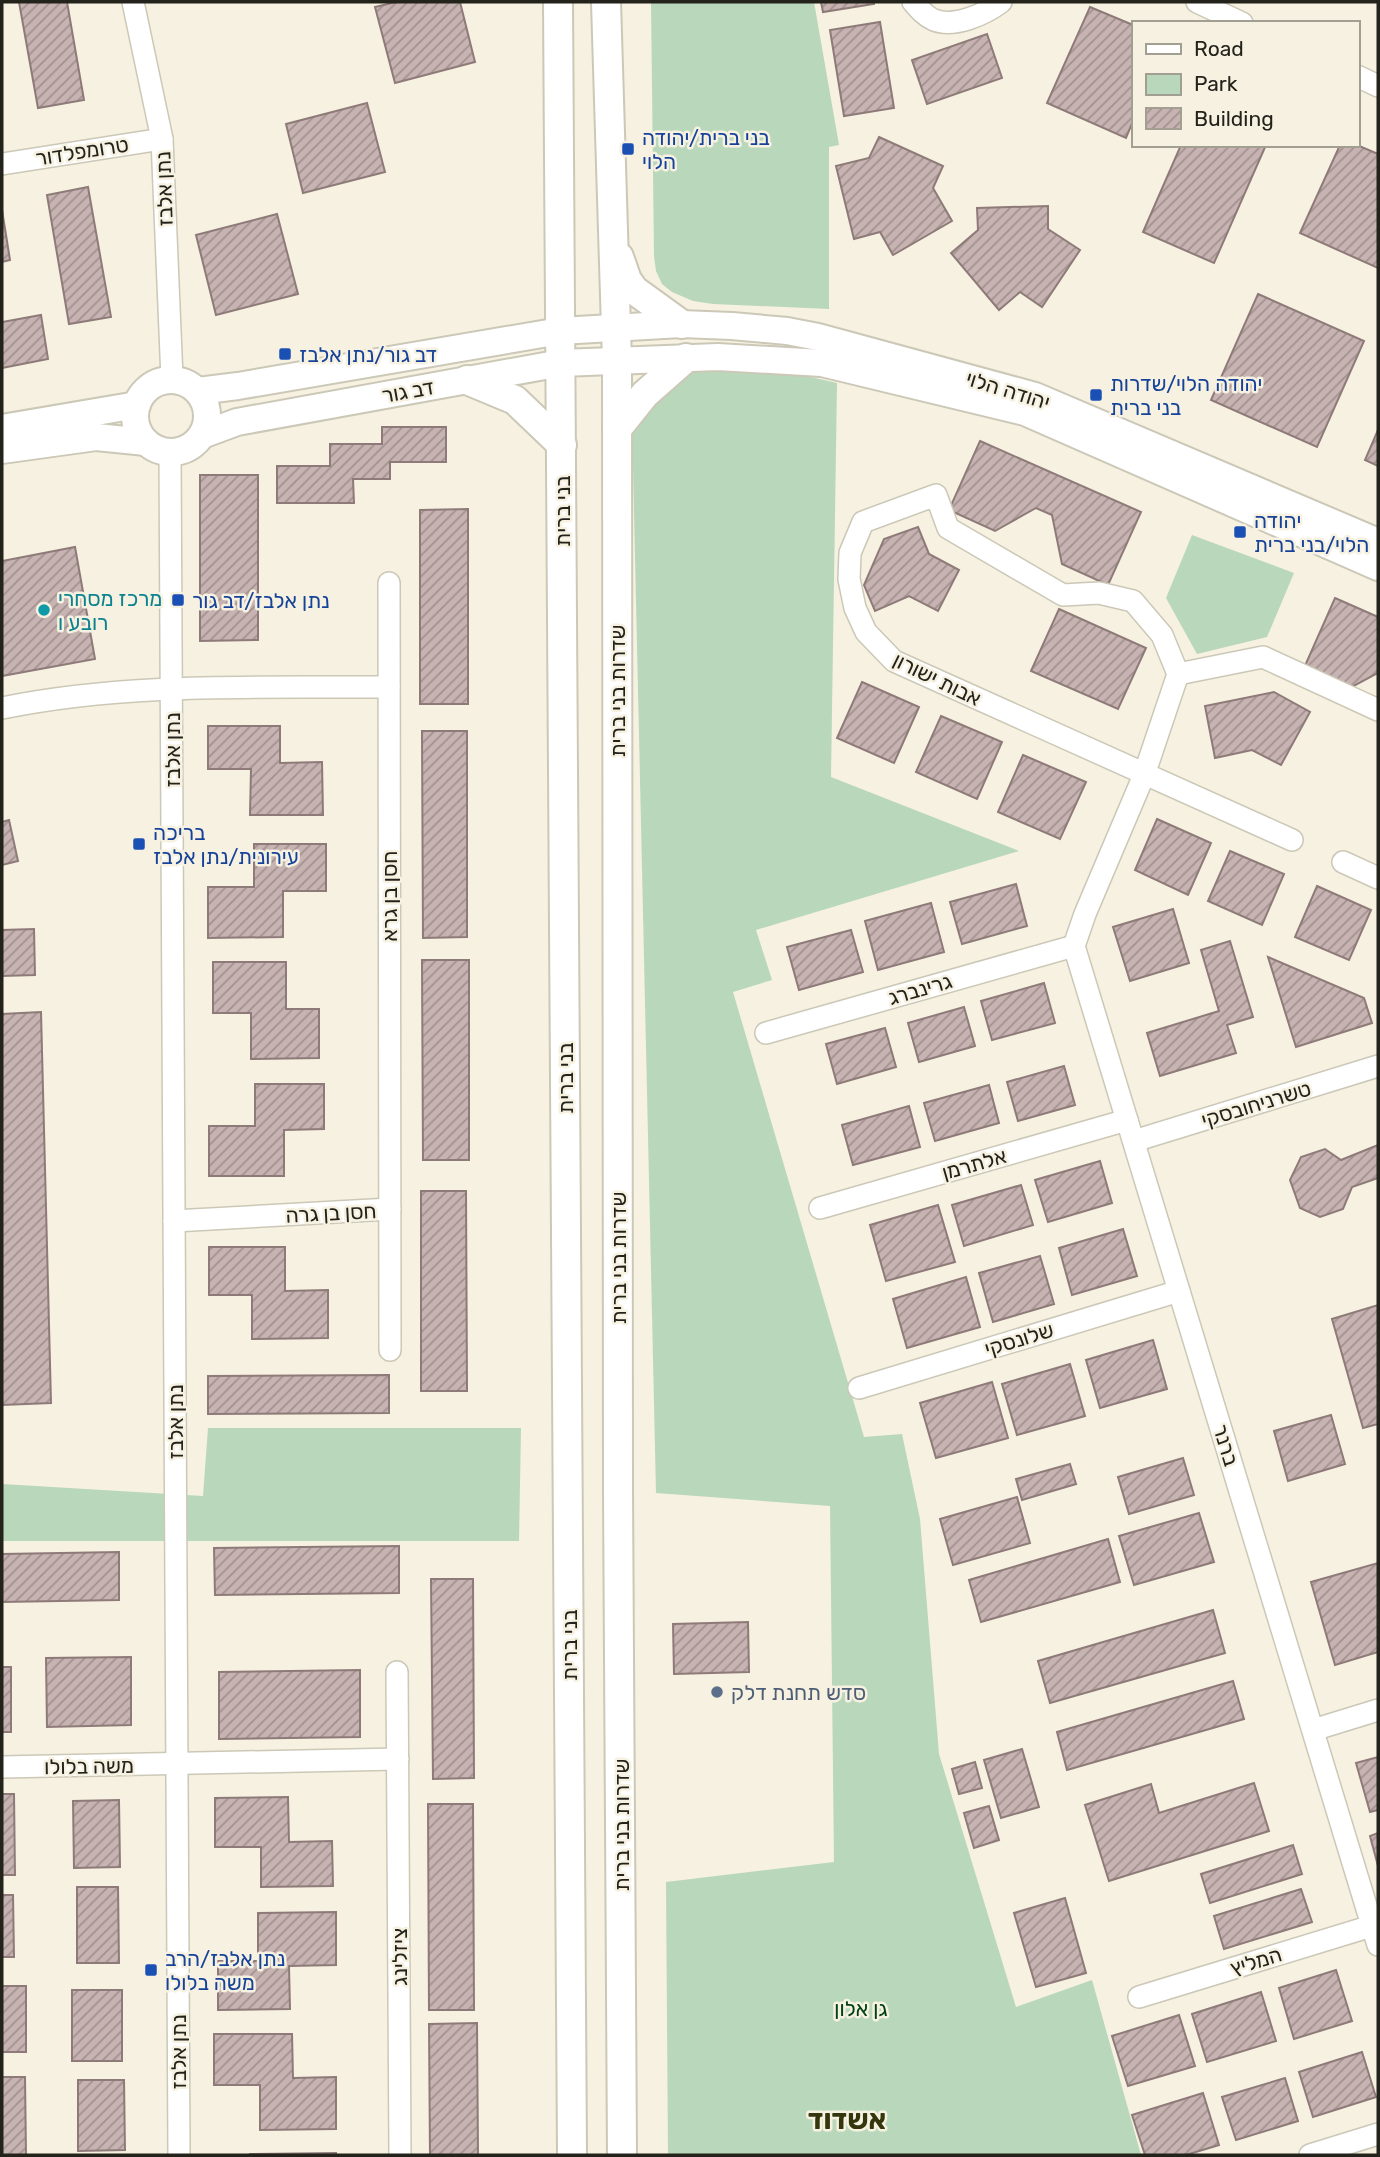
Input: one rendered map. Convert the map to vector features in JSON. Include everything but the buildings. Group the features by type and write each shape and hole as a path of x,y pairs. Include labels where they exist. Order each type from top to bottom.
{"main road":[{"name":"בני ברית","path":"558,2 572,2155"},
{"path":"606,2 617,361"},
{"path":"613,242 627,280 634,290 681,324"},
{"path":"617,429 645,394 686,358"},
{"name":"שדרות בני ברית","path":"617,361 618,1505 622,2155"},
{"path":"467,380 515,400 562,445"}],"street":[{"name":"נתן אלבז","path":"133,2 162,139 172,379"},
{"path":"913,2 921,12 934,20 948,22 970,19 1001,2"},
{"path":"1197,2 1238,21"},
{"path":"1359,77 1378,86"},
{"name":"טרומפלדור","path":"2,164 162,139"},
{"name":"יהודה הלוי","path":"616,327 681,324 787,331 831,340 1035,396 1378,542"},
{"name":"דב גור","path":"198,391 560,331 616,327"},
{"name":"יהודה הלוי","path":"617,361 718,357 822,363 1026,412 1378,568"},
{"name":"דב גור","path":"202,435 237,422 561,363 617,361"},
{"path":"2,450 96,437 158,447 188,448 206,428 208,412 203,397 186,382 172,379 159,382 148,388 137,405 135,421 138,429 158,447"},
{"path":"2,428 137,405"},
{"name":"נתן אלבז","path":"158,447 172,688 179,2155"},
{"name":"אבות ישורון","path":"1178,674 1162,635 1133,601 1099,593 1063,595 948,528 936,495 863,522 850,553 849,579 855,608 866,632 894,661 1292,840"},
{"name":"חסן בן גרא","path":"389,583 390,1209"},
{"path":"1074,946 1144,775 1178,674 1263,657 1378,710"},
{"name":"נתן אלבז","path":"2,708 49,698 172,688 389,687"},
{"path":"1343,862 1378,878"},
{"name":"גרינברג","path":"766,1033 1074,946"},
{"name":"ברנר","path":"1074,946 1376,1932"},
{"name":"טשרניחובסקי","path":"1134,1141 1378,1066"},
{"name":"אלתרמן","path":"820,1208 1127,1120"},
{"name":"חסן בן גרה","path":"174,1221 390,1209 390,1350"},
{"name":"שלונסקי","path":"859,1388 1179,1291"},
{"name":"ציזלינג","path":"397,1672 401,2155"},
{"path":"1313,1730 1378,1710"},
{"path":"177,1765 398,1759"},
{"name":"משה בלולו","path":"2,1767 177,1765"},
{"name":"המליץ","path":"1139,1997 1376,1932"},
{"path":"1310,2155 1378,2134"}],"green space":[{"path":"651,2 814,2 839,145 829,147 829,309 713,304 693,301 672,292 662,284 656,271 654,256"},
{"name":"גן אלון","path":"705,365 785,371 837,383 831,777 1019,851 756,930 772,980 733,992 864,1437 902,1434 920,1519 939,1754 1016,2007 1092,1980 1141,2155 668,2155 666,1882 834,1862 830,1506 656,1493 632,422 670,383"},
{"path":"1192,535 1294,573 1267,637 1197,654 1166,598"},
{"path":"208,1428 521,1428 519,1541 2,1541 2,1484 203,1496"}],"place":[{"name":"בני ברית/יהודה הלוי","path":"628,149"},
{"name":"דב גור/נתן אלבז","path":"285,354"},
{"name":"יהודה הלוי/שדרות בני ברית","path":"1096,395"},
{"name":"יהודה הלוי/בני ברית","path":"1240,532"},
{"name":"נתן אלבז/דב גור","path":"178,600"},
{"name":"מרכז מסחרי רובע ו","path":"44,610"},
{"name":"בריכה עירונית/נתן אלבז","path":"139,844"},
{"name":"סדש תחנת דלק","path":"717,1692"},
{"name":"נתן אלבז/הרב משה בלולו","path":"151,1970"}],"district":[{"name":"אשדוד","path":"847,2119"}]}
